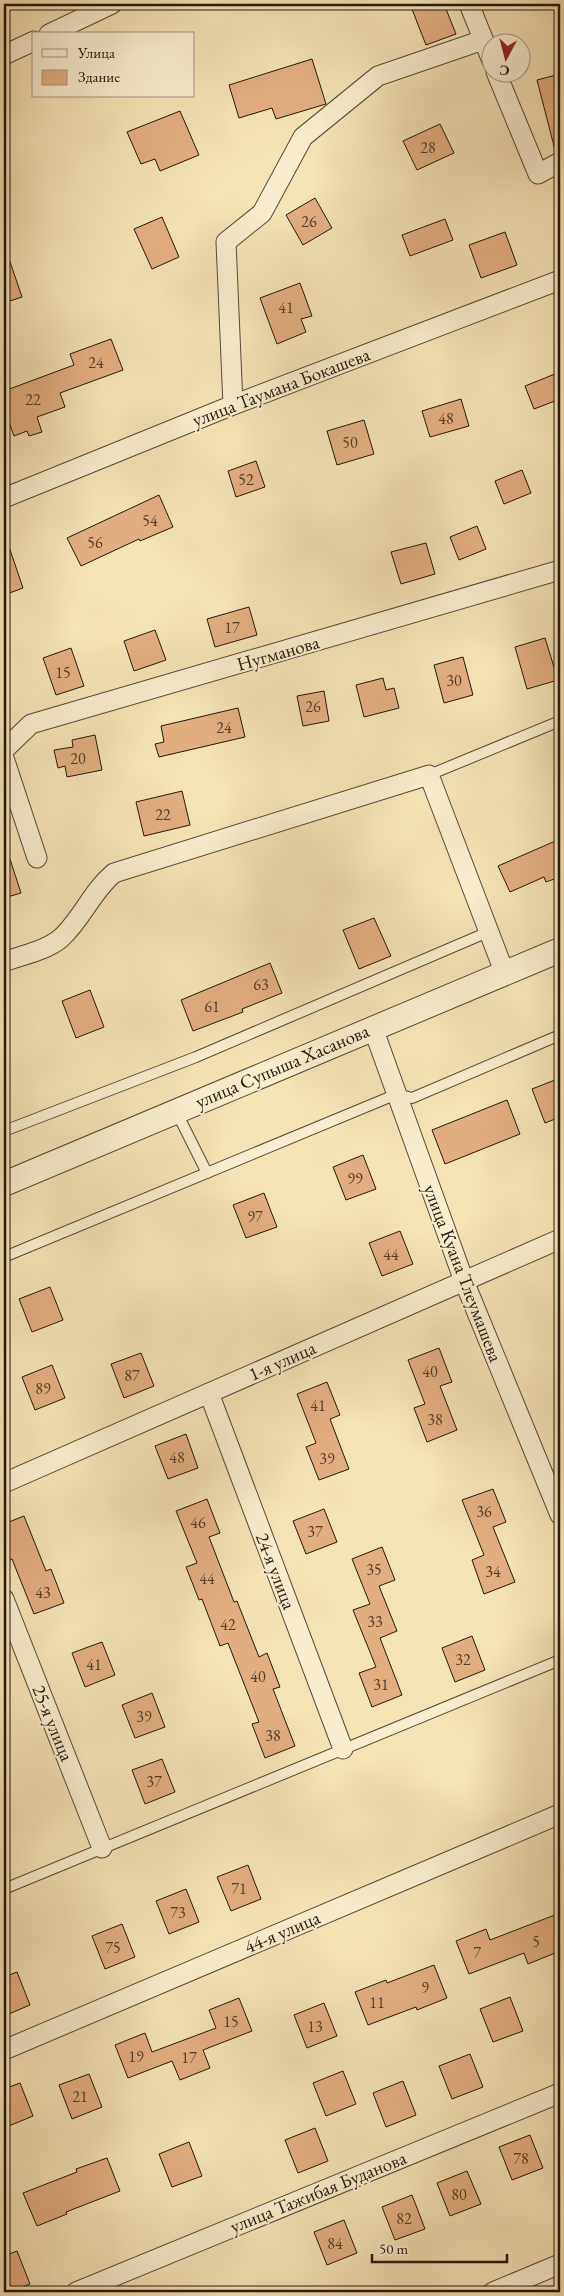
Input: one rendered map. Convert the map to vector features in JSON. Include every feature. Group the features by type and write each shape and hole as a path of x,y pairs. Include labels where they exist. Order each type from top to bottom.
{"street":[{"path":"53,32 112,4"},
{"path":"233,405 226,242 262,214 303,137 378,76 482,40 469,4"},
{"path":"4,55 32,42"},
{"path":"500,82 538,174 560,162"},
{"name":"улица Таумана Бокашева","path":"4,498 233,405 560,280"},
{"name":"Нугманова","path":"4,750 30,724 560,570"},
{"path":"4,758 37,858"},
{"path":"4,962 60,939 93,898 102,882 114,872 429,776 505,974"},
{"name":"улица Супыша Хасанова","path":"4,1184 560,950"},
{"name":"улица Куана Тлеумашева","path":"374,1028 464,1281 560,1515"},
{"name":"1-я улица","path":"4,1483 560,1238"},
{"name":"24-я улица","path":"209,1393 343,1749"},
{"name":"25-я улица","path":"4,1599 102,1848"},
{"name":"44-я улица","path":"4,2050 560,1814"},
{"name":"улица Тажибая Буданова","path":"76,2292 560,2093"},
{"path":"493,2292 559,2269"}],"lane":[{"path":"429,776 560,721"},
{"path":"4,1131 196,1057 488,932"},
{"path":"4,1257 397,1094 412,1098 560,1035"},
{"path":"176,1110 207,1173"},
{"path":"4,1889 560,1660"}],"building":[{"path":"410,4 444,4 456,34 426,45"},
{"path":"312,59 326,104 276,119 272,108 239,118 229,85"},
{"path":"560,74 560,150 555,150 537,80"},
{"path":"180,111 199,155 160,171 155,159 141,164 127,132"},
{"path":"440,124 454,153 417,170 403,141"},
{"path":"315,198 332,228 303,245 286,215"},
{"path":"162,217 179,257 152,269 134,229"},
{"path":"445,219 453,240 410,256 402,235"},
{"path":"505,232 517,265 481,278 469,245"},
{"path":"4,250 6,250 22,297 4,303"},
{"path":"300,283 312,316 301,319 306,332 277,344 260,298"},
{"path":"111,339 123,370 60,393 65,407 37,417 42,432 29,436 27,431 14,436 4,408 4,391 74,365 70,354"},
{"path":"560,372 560,399 534,409 525,386"},
{"path":"461,399 469,426 430,437 422,411"},
{"path":"364,420 374,454 337,465 327,431"},
{"path":"256,461 265,487 236,497 228,471"},
{"path":"522,470 531,493 504,504 495,481"},
{"path":"159,495 173,527 140,541 139,539 81,566 67,538"},
{"path":"477,526 486,549 459,560 450,537"},
{"path":"4,538 6,538 23,588 4,595"},
{"path":"426,543 435,574 401,584 391,552"},
{"path":"249,607 257,635 215,647 207,619"},
{"path":"155,630 166,660 134,671 124,641"},
{"path":"545,638 558,680 527,689 515,647"},
{"path":"71,648 84,686 56,695 43,658"},
{"path":"463,657 473,695 444,703 434,665"},
{"path":"383,678 386,690 394,688 399,708 364,717 356,685"},
{"path":"324,691 329,721 303,726 297,696"},
{"path":"238,708 245,737 159,757 155,744 164,742 161,726"},
{"path":"95,735 102,770 67,777 65,766 58,768 54,750 73,747 72,740"},
{"path":"182,791 190,825 144,836 136,802"},
{"path":"560,839 560,877 546,882 544,877 510,892 498,866"},
{"path":"4,850 7,850 21,893 4,898"},
{"path":"374,918 391,956 359,969 343,930"},
{"path":"270,963 282,993 242,1009 243,1012 193,1031 181,1000"},
{"path":"90,990 104,1027 76,1038 62,1001"},
{"path":"560,1078 560,1117 545,1123 532,1089"},
{"path":"507,1100 520,1134 445,1164 432,1130"},
{"path":"363,1155 376,1189 346,1200 333,1167"},
{"path":"264,1193 277,1227 246,1238 233,1205"},
{"path":"400,1231 413,1264 382,1276 369,1243"},
{"path":"50,1287 63,1320 32,1332 19,1299"},
{"path":"439,1348 452,1382 440,1386 457,1430 427,1442 414,1408 425,1404 408,1360"},
{"path":"141,1353 154,1386 124,1398 111,1364"},
{"path":"52,1365 65,1398 35,1410 22,1377"},
{"path":"327,1382 340,1415 330,1419 349,1469 319,1480 306,1447 316,1443 297,1394"},
{"path":"186,1434 198,1468 168,1479 155,1446"},
{"path":"493,1489 506,1522 493,1527 515,1582 484,1594 472,1560 484,1555 462,1500"},
{"path":"207,1499 220,1533 209,1537 234,1602 237,1601 259,1657 267,1653 280,1687 273,1689 295,1746 265,1758 252,1724 259,1722 228,1643 220,1646 202,1599 199,1600 186,1567 197,1563 176,1511"},
{"path":"324,1509 337,1542 306,1554 293,1521"},
{"path":"24,1516 46,1571 51,1569 64,1603 34,1614 12,1559 7,1562 4,1553 4,1524"},
{"path":"382,1547 395,1580 379,1586 397,1631 380,1638 402,1695 372,1707 359,1673 376,1667 353,1610 370,1604 352,1559"},
{"path":"472,1636 485,1670 455,1682 442,1648"},
{"path":"102,1642 115,1675 85,1687 72,1653"},
{"path":"152,1693 165,1727 135,1738 122,1705"},
{"path":"162,1759 175,1792 145,1804 132,1770"},
{"path":"248,1865 261,1899 231,1911 217,1877"},
{"path":"186,1889 199,1922 169,1934 156,1901"},
{"path":"560,1913 560,1951 528,1964 524,1953 469,1974 456,1941 486,1929 490,1940"},
{"path":"122,1924 135,1957 105,1969 92,1936"},
{"path":"434,1965 447,1998 417,2010 416,2007 368,2025 355,1992 386,1980 387,1983"},
{"path":"17,1972 30,2005 4,2016 4,1977"},
{"path":"510,1997 523,2031 493,2042 480,2009"},
{"path":"239,1998 252,2031 203,2050 210,2068 180,2080 172,2061 128,2078 115,2045 145,2033 152,2052 216,2028 209,2010"},
{"path":"324,2003 337,2036 307,2048 294,2015"},
{"path":"470,2054 483,2087 452,2099 439,2066"},
{"path":"343,2071 356,2104 326,2116 313,2083"},
{"path":"89,2074 102,2107 72,2119 59,2085"},
{"path":"403,2081 416,2115 386,2127 373,2093"},
{"path":"20,2083 33,2116 4,2128 4,2089"},
{"path":"315,2128 328,2161 298,2173 285,2140"},
{"path":"530,2135 543,2168 512,2180 499,2147"},
{"path":"189,2142 202,2176 172,2187 159,2154"},
{"path":"107,2158 120,2191 66,2212 67,2214 37,2226 23,2193 77,2172 76,2169"},
{"path":"467,2171 481,2204 450,2216 437,2183"},
{"path":"412,2195 425,2229 395,2240 382,2207"},
{"path":"344,2220 357,2253 327,2265 314,2232"},
{"path":"17,2251 30,2284 4,2292 4,2256"}]}
